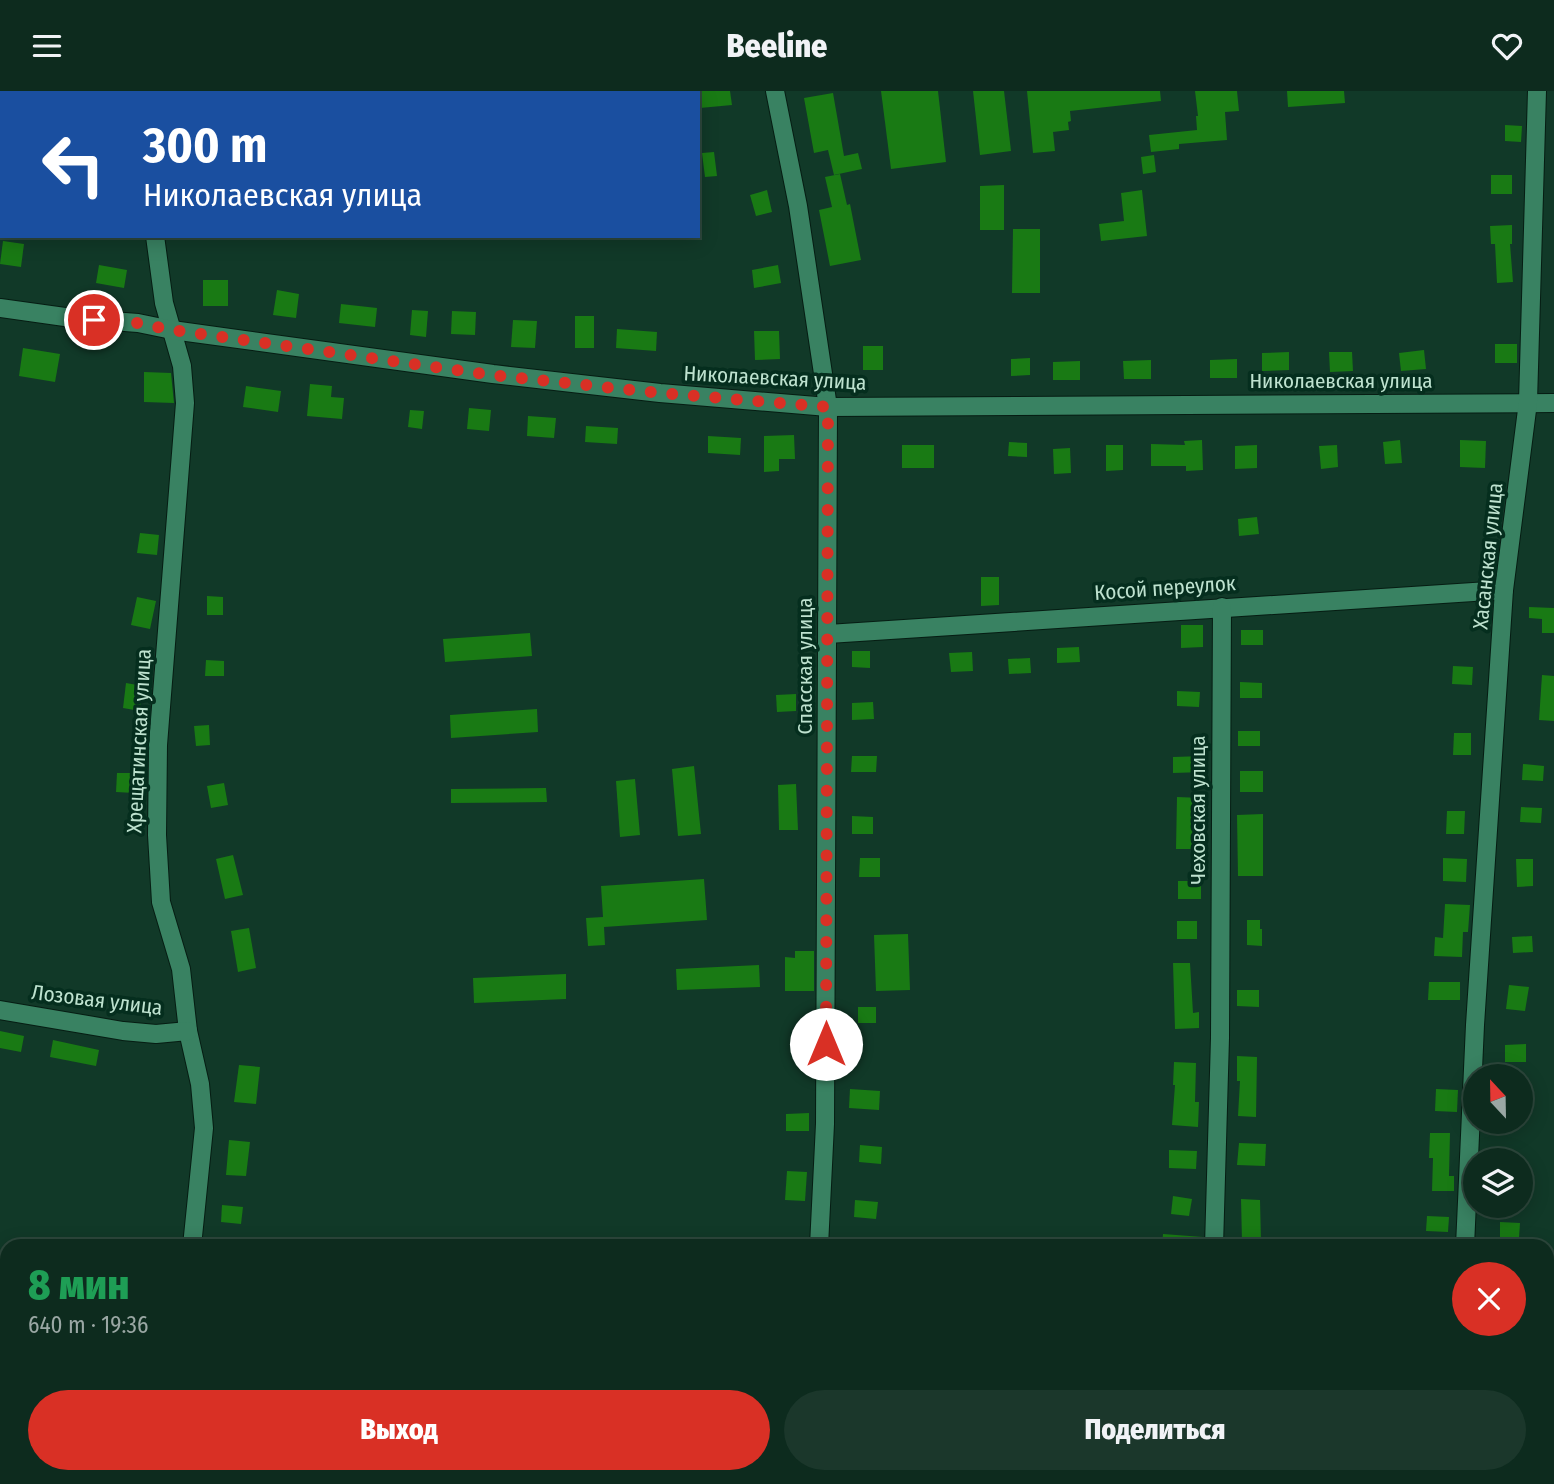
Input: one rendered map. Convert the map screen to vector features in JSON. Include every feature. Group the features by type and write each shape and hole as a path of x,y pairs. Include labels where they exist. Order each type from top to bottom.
{"street":[{"name":"Спасская улица","path":"775,91 798,206 828,407 825,1124 819,1239"},
{"name":"Хасанская улица","path":"1465,1239 1475,1025 1504,590 1528,403 1537,91"},
{"name":"Хрещатинская улица","path":"155,238 164,303 182,366 185,403 158,745 157,835 161,902 181,969 188,1031 200,1084 204,1128 193,1239"},
{"name":"Николаевская улица","path":"0,308 72,318 138,323 492,375 828,407 1554,403"},
{"name":"Косой переулок","path":"828,634 1504,590"},
{"name":"Чеховская улица","path":"1214,1239 1220,1038 1222,607"},
{"name":"Лозовая улица","path":"0,1010 123,1031 156,1034 188,1031"}],"building":[{"path":"700,91 730,91 732,105 700,108"},
{"path":"881,91 938,91 946,162 891,169"},
{"path":"973,91 1004,91 1011,151 980,155"},
{"path":"1027,91 1160,91 1161,101 1070,111 1069,130 1053,132 1055,151 1033,153"},
{"path":"1195,91 1237,91 1239,111 1225,112 1227,140 1179,144 1179,149 1151,152 1149,135 1197,130"},
{"path":"1287,91 1344,91 1345,103 1288,107"},
{"path":"833,93 844,156 858,153 862,169 834,175 828,150 814,153 804,98"},
{"path":"1505,125 1522,126 1521,142 1505,141"},
{"path":"714,152 717,176 705,177 702,153"},
{"path":"1154,155 1156,172 1143,174 1141,157"},
{"path":"840,174 847,205 850,204 861,260 830,266 819,210 832,207 825,177"},
{"path":"1491,175 1512,175 1512,194 1491,194"},
{"path":"1004,185 1004,230 980,230 980,186"},
{"path":"767,190 772,212 756,216 750,195"},
{"path":"1142,190 1147,236 1101,241 1099,224 1124,221 1121,193"},
{"path":"1512,225 1510,244 1513,282 1497,283 1495,244 1491,244 1490,226"},
{"path":"1013,229 1040,229 1040,293 1012,293"},
{"path":"3,241 24,244 21,267 0,264"},
{"path":"99,265 127,270 124,288 96,283"},
{"path":"778,265 781,283 754,288 752,270"},
{"path":"203,280 228,280 228,306 203,306"},
{"path":"277,290 299,294 296,318 273,315"},
{"path":"341,304 377,308 375,327 339,323"},
{"path":"412,310 428,311 426,337 410,335"},
{"path":"452,311 476,312 475,335 451,334"},
{"path":"575,316 594,316 594,348 575,348"},
{"path":"513,320 537,321 535,348 511,347"},
{"path":"617,329 657,332 656,351 616,348"},
{"path":"754,331 779,331 780,359 755,360"},
{"path":"1495,344 1517,344 1517,363 1495,363"},
{"path":"863,346 883,346 883,370 863,370"},
{"path":"23,348 60,354 55,382 19,376"},
{"path":"1424,350 1426,369 1401,371 1399,353"},
{"path":"1289,352 1289,370 1262,371 1262,353"},
{"path":"1329,352 1352,352 1353,371 1330,372"},
{"path":"1030,358 1030,375 1011,376 1011,359"},
{"path":"1237,359 1237,378 1210,378 1210,360"},
{"path":"1151,360 1151,379 1124,379 1123,361"},
{"path":"1080,361 1080,380 1053,380 1053,362"},
{"path":"144,372 171,373 174,403 144,402"},
{"path":"310,384 332,386 331,397 344,398 342,419 307,416"},
{"path":"246,386 281,391 278,412 243,407"},
{"path":"469,408 491,410 489,431 467,429"},
{"path":"410,410 424,411 422,429 408,427"},
{"path":"528,416 556,418 554,438 527,436"},
{"path":"586,426 618,428 617,444 585,442"},
{"path":"794,435 795,459 779,459 779,471 764,472 764,436"},
{"path":"708,436 741,438 740,455 708,453"},
{"path":"1202,440 1203,470 1186,471 1186,466 1151,466 1151,444 1185,445 1184,441"},
{"path":"1400,440 1402,463 1385,464 1383,442"},
{"path":"1460,440 1486,441 1485,468 1460,467"},
{"path":"1009,442 1027,443 1027,457 1008,456"},
{"path":"902,445 934,445 934,468 902,468"},
{"path":"1106,445 1123,445 1123,470 1106,471"},
{"path":"1257,445 1257,468 1235,469 1235,446"},
{"path":"1337,445 1338,467 1321,469 1319,446"},
{"path":"1070,448 1071,473 1054,474 1053,449"},
{"path":"1257,517 1259,534 1239,536 1238,519"},
{"path":"140,533 159,535 157,555 137,553"},
{"path":"981,577 999,577 999,605 981,606"},
{"path":"207,596 223,597 223,615 207,615"},
{"path":"137,597 156,601 150,629 131,625"},
{"path":"1529,607 1554,608 1554,633 1542,633 1542,619 1529,618"},
{"path":"1181,625 1203,625 1203,647 1181,648"},
{"path":"1241,630 1263,630 1263,645 1241,645"},
{"path":"530,633 532,656 445,662 443,639"},
{"path":"1079,647 1080,662 1057,663 1057,648"},
{"path":"852,651 870,651 870,668 852,667"},
{"path":"972,652 973,671 951,672 949,653"},
{"path":"1030,658 1031,673 1009,674 1008,659"},
{"path":"206,660 224,661 224,676 205,676"},
{"path":"1453,666 1473,667 1472,685 1452,684"},
{"path":"1542,675 1554,676 1554,721 1539,720"},
{"path":"1240,682 1262,683 1262,698 1240,698"},
{"path":"126,683 143,686 140,711 123,708"},
{"path":"1177,691 1200,692 1199,707 1177,706"},
{"path":"796,694 796,711 777,712 776,695"},
{"path":"873,702 874,719 852,720 852,703"},
{"path":"537,709 538,732 451,738 450,715"},
{"path":"209,725 210,745 196,746 194,726"},
{"path":"1238,731 1260,731 1260,746 1238,746"},
{"path":"1454,733 1471,733 1471,755 1453,755"},
{"path":"852,756 877,756 876,772 851,772"},
{"path":"1204,756 1204,772 1173,773 1173,757"},
{"path":"1523,764 1544,766 1543,781 1522,780"},
{"path":"694,766 701,834 678,836 672,769"},
{"path":"1240,771 1263,771 1263,792 1240,792"},
{"path":"117,773 135,773 134,793 116,792"},
{"path":"635,779 640,835 620,837 616,781"},
{"path":"224,783 228,805 211,808 207,786"},
{"path":"796,784 798,830 779,830 778,785"},
{"path":"546,788 547,802 451,803 451,789"},
{"path":"1177,797 1202,798 1200,849 1176,849"},
{"path":"1521,807 1542,808 1541,823 1520,822"},
{"path":"1447,811 1465,811 1464,834 1446,834"},
{"path":"1263,814 1263,876 1238,876 1237,815"},
{"path":"852,816 873,817 873,834 852,834"},
{"path":"233,855 243,895 225,899 216,859"},
{"path":"860,858 880,858 880,877 859,877"},
{"path":"1443,858 1467,859 1466,882 1443,881"},
{"path":"1516,859 1533,859 1533,886 1517,887"},
{"path":"704,879 707,920 604,927 605,945 588,946 586,918 603,917 601,886"},
{"path":"1178,881 1201,881 1201,899 1178,899"},
{"path":"1445,904 1470,905 1468,932 1463,932 1462,957 1434,956 1435,937 1443,938"},
{"path":"1247,920 1260,920 1262,946 1247,945"},
{"path":"1177,921 1197,921 1197,939 1177,939"},
{"path":"249,928 256,968 238,972 231,931"},
{"path":"908,934 910,990 876,991 874,935"},
{"path":"1532,936 1533,952 1513,953 1512,937"},
{"path":"795,951 814,951 814,991 785,991 785,957 795,958"},
{"path":"1173,963 1190,963 1193,1013 1199,1012 1199,1028 1175,1029"},
{"path":"759,965 760,987 677,990 676,969"},
{"path":"566,974 566,999 474,1003 473,978"},
{"path":"1429,982 1460,982 1460,1000 1428,1000"},
{"path":"1509,985 1529,987 1525,1011 1506,1009"},
{"path":"1237,990 1259,990 1259,1007 1237,1006"},
{"path":"858,1007 876,1007 876,1023 858,1023"},
{"path":"0,1031 24,1036 21,1052 0,1048"},
{"path":"53,1040 99,1050 96,1066 50,1057"},
{"path":"1526,1044 1526,1062 1505,1062 1505,1045"},
{"path":"1237,1056 1257,1057 1256,1117 1238,1116 1240,1081 1237,1081"},
{"path":"1174,1062 1196,1063 1195,1102 1199,1102 1198,1127 1172,1125"},
{"path":"239,1065 260,1067 256,1104 234,1102"},
{"path":"850,1089 880,1091 879,1110 849,1108"},
{"path":"1436,1089 1458,1090 1457,1112 1435,1111"},
{"path":"809,1113 809,1131 786,1131 786,1114"},
{"path":"1430,1133 1450,1133 1449,1176 1454,1176 1454,1191 1432,1191 1433,1158 1429,1158"},
{"path":"229,1140 250,1142 246,1176 226,1175"},
{"path":"1239,1143 1266,1144 1265,1166 1237,1165"},
{"path":"860,1145 882,1147 881,1164 859,1162"},
{"path":"1169,1150 1197,1151 1196,1169 1169,1168"},
{"path":"787,1171 807,1172 805,1201 785,1200"},
{"path":"1173,1196 1192,1199 1189,1216 1171,1214"},
{"path":"1241,1199 1260,1200 1261,1239 1242,1239"},
{"path":"855,1200 878,1202 876,1219 854,1217"},
{"path":"222,1205 243,1207 241,1224 221,1222"},
{"path":"1427,1216 1449,1217 1448,1232 1426,1231"},
{"path":"1500,1222 1520,1223 1519,1238 1500,1238"},
{"path":"1163,1234 1203,1237 1203,1239 1163,1239"}],"route":[{"path":"94,320 138,323 492,375 828,407 826,1044"}]}
